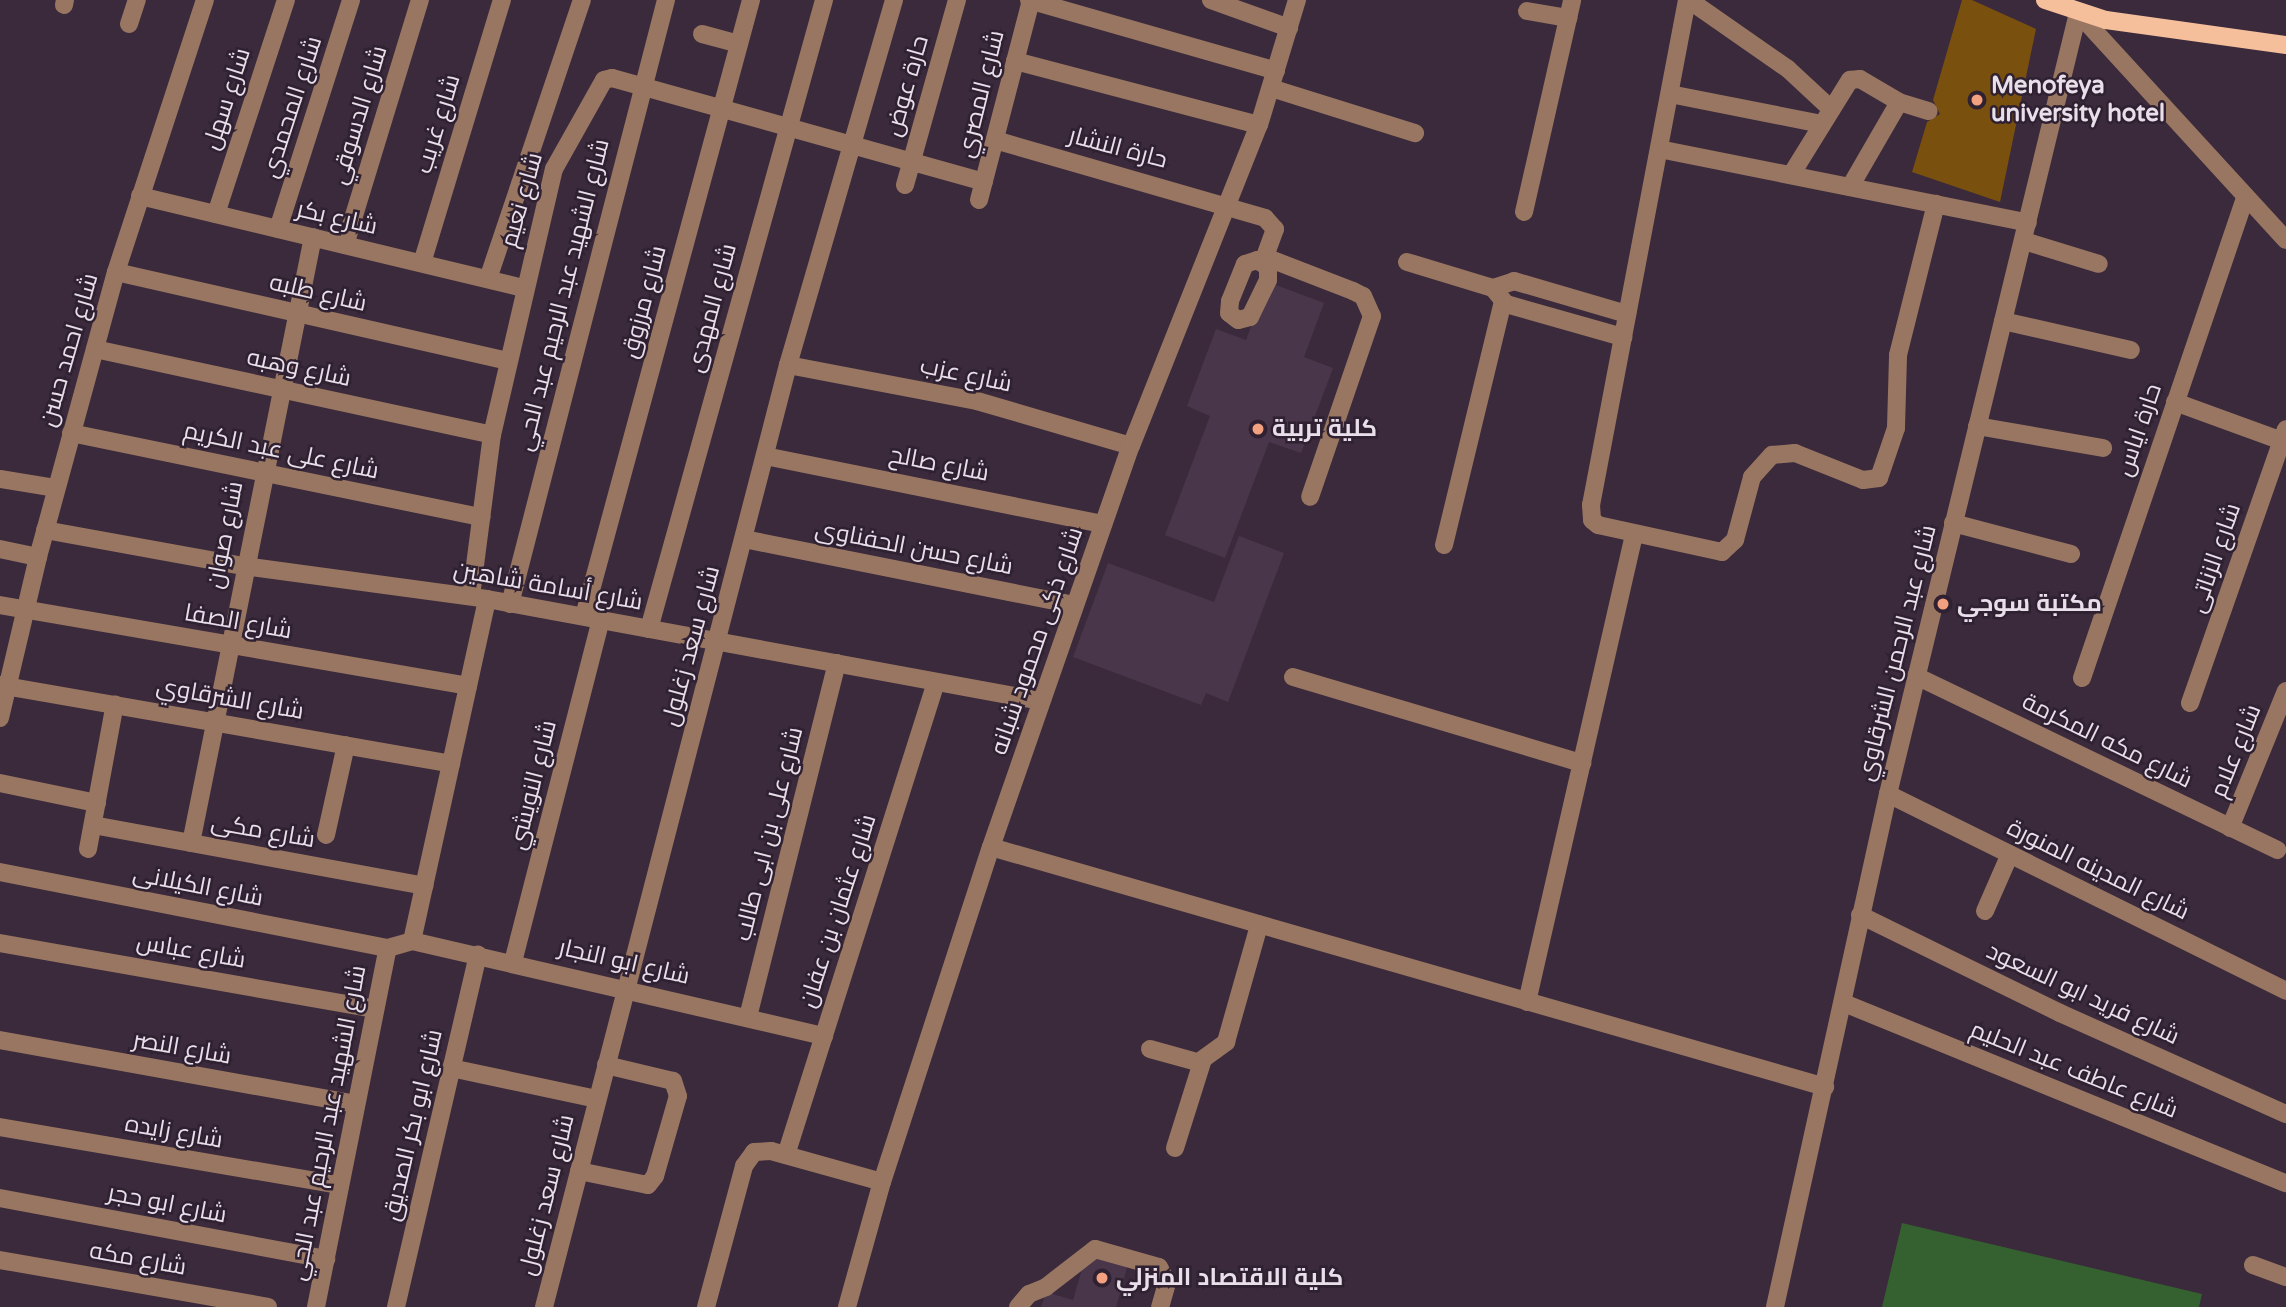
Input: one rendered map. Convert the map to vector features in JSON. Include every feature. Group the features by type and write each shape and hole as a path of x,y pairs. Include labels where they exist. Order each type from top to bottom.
{"main road":[{"path":"2045,0 2077,13 2286,45"}],"street":[{"path":"129,24 137,0"},
{"name":"شارع احمد حسن","path":"0,718 3,685 116,272 205,0"},
{"name":"شارع سهل","path":"216,214 286,0"},
{"name":"شارع المحمدي","path":"278,229 351,0"},
{"name":"شارع الدسوقي","path":"345,245 421,0"},
{"name":"شارع غريب","path":"422,263 502,0"},
{"path":"488,279 582,0"},
{"name":"شارع الشهيد عبد الرحيم عبد الحي","path":"510,604 641,86 666,0"},
{"name":"شارع مرزوق","path":"592,618 751,0"},
{"name":"شارع المهدى","path":"649,629 824,0"},
{"name":"شارع سعد زغلول","path":"544,1307 625,987 719,642 788,365 894,0"},
{"name":"حارة عوض","path":"905,185 957,0"},
{"path":"1030,0 1276,71"},
{"name":"شارع المصري","path":"979,200 1030,0"},
{"path":"1211,0 1289,28"},
{"name":"شارع ذكى محمود شبانه","path":"847,1307 882,1182 991,847 1074,605 1131,446 1259,125 1297,0"},
{"path":"1826,117 1788,69 1688,0 1590,512 1598,525 1712,553 1730,548 1752,477 1759,464 1784,452 1863,480 1879,478 1896,428 1900,343 1936,204"},
{"path":"1524,212 1570,9 1527,11"},
{"path":"2077,13 2286,240"},
{"name":"شارع عبد الرحمن الشرقاوي","path":"1775,1307 1888,794 2024,242 2077,13"},
{"path":"702,34 739,44"},
{"path":"1015,61 1259,125"},
{"name":"شارع نعيم","path":"479,598 481,517 492,435 524,288 554,169 566,142 604,80 612,78 984,181"},
{"path":"1791,175 1847,83 1855,78 1899,102 1928,111"},
{"path":"1271,88 1415,133"},
{"path":"1670,94 1826,117"},
{"path":"1850,187 1899,102"},
{"name":"حارة النشار","path":"995,140 1228,204 1273,224 1264,260 1363,296 1372,316 1310,497"},
{"path":"1659,149 2028,223"},
{"name":"شارع بكر","path":"140,196 524,288"},
{"name":"حارة اياس","path":"2082,678 2245,198"},
{"name":"شارع صوان","path":"191,843 228,645 313,237"},
{"path":"2024,242 2099,264"},
{"path":"1407,262 1623,337"},
{"name":"شارع طلبه","path":"116,272 508,361"},
{"path":"1444,545 1498,295 1514,281 1627,314"},
{"path":"2003,321 2131,350"},
{"name":"شارع وهبه","path":"95,349 492,435"},
{"name":"شارع عزب","path":"788,365 986,403 1131,446"},
{"path":"2175,402 2284,435"},
{"path":"1977,426 2103,448"},
{"name":"شارع على عبد الكريم","path":"71,433 481,517"},
{"name":"شارع الزناتى","path":"2190,703 2284,435"},
{"name":"شارع صالح","path":"765,456 1103,524"},
{"path":"0,479 56,488"},
{"path":"1954,523 2071,554"},
{"name":"شارع أسامة شاهين","path":"45,530 244,566 479,598 1041,701"},
{"path":"1527,1002 1634,534"},
{"name":"شارع حسن الحفناوى","path":"744,539 1074,605"},
{"path":"0,549 38,557"},
{"path":"412,941 468,686 479,598"},
{"name":"شارع الصفا","path":"0,605 468,686"},
{"name":"شارع النويشي","path":"513,962 592,618"},
{"name":"شارع على بن ابى طالب","path":"748,1017 837,663"},
{"name":"شارع مكه المكرمة","path":"1916,676 2277,850"},
{"path":"1293,677 1581,763"},
{"name":"شارع عثمان بن عفان","path":"786,1155 936,682"},
{"name":"شارع الشرقاوي","path":"3,685 451,764"},
{"name":"شارع علام","path":"2230,828 2286,691"},
{"path":"88,849 115,704"},
{"path":"326,835 346,745"},
{"path":"0,783 96,803"},
{"name":"شارع المدينه المنورة","path":"1888,794 2286,991"},
{"name":"شارع مكى","path":"93,825 424,886"},
{"path":"991,847 1825,1087"},
{"path":"1985,911 2010,854"},
{"name":"شارع الكيلانى","path":"0,872 387,948"},
{"name":"شارع فريد ابو السعود","path":"1860,915 2060,1013 2286,1114"},
{"path":"1175,1148 1201,1063 1226,1042 1259,925"},
{"name":"شارع الشهيد عبد الرحيم عبد الحي","path":"316,1307 387,948 412,941"},
{"name":"شارع ابو النجار","path":"412,941 625,987 824,1036"},
{"name":"شارع عباس","path":"0,943 374,1009"},
{"name":"شارع ابو بكر الصديق","path":"396,1307 478,954"},
{"name":"شارع عاطف عبد الحليم","path":"1844,1003 2286,1183"},
{"name":"شارع النصر","path":"0,1040 355,1104"},
{"path":"1150,1049 1201,1063"},
{"path":"579,1171 648,1185 655,1176 678,1096 673,1081 606,1065"},
{"path":"451,1068 597,1100"},
{"name":"شارع زايده","path":"0,1127 340,1185"},
{"path":"706,1307 747,1158 763,1149 882,1182"},
{"name":"شارع ابو حجر","path":"0,1198 326,1259"},
{"path":"1018,1307 1029,1294 1046,1287 1095,1249 1164,1271 1167,1283 1160,1307"},
{"name":"شارع مكه","path":"0,1260 268,1307"},
{"path":"2253,1265 2286,1277"}],"shaded area":[{"name":"كلية تربية","path":"1268,282 1324,303 1304,357 1333,368 1301,453 1269,442 1225,558 1165,535 1210,416 1187,406 1216,329 1246,340"},
{"path":"1239,536 1284,553 1228,702 1206,693 1201,705 1073,657 1108,563 1214,602"},
{"name":"كلية الاقتصاد المنزلي","path":"1087,1252 1128,1264 1116,1307 1041,1307 1046,1292 1073,1300"}],"green space":[{"path":"1902,1223 2202,1294 2199,1307 1882,1307"}],"building":[{"name":"Menofeya university hotel","path":"1962,0 1972,0 2036,29 2000,202 1912,172 1927,122 1940,114 1933,100"}],"place":[{"name":"Menofeya university hotel","path":"1977,100"},
{"name":"كلية تربية","path":"1258,429"},
{"name":"مكتبة سوجي","path":"1943,604"},
{"name":"كلية الاقتصاد المنزلي","path":"1102,1278"}]}
